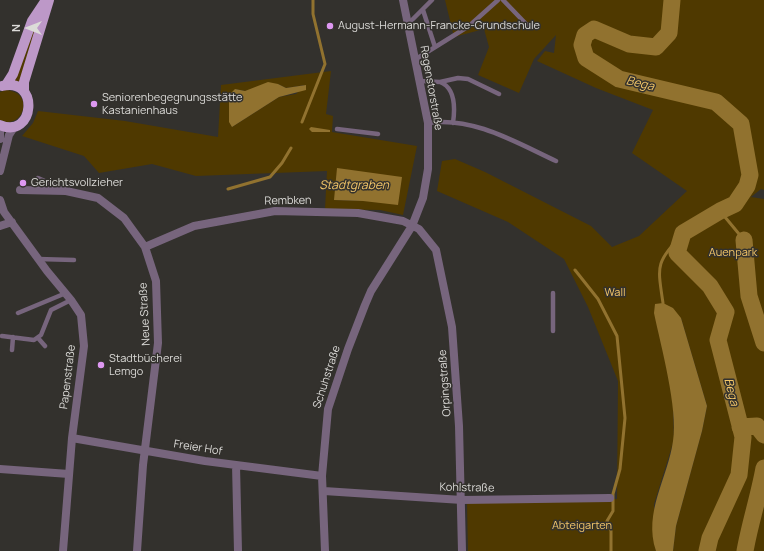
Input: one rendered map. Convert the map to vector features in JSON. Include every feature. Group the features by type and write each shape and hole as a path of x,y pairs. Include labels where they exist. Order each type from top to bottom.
{"main road":[{"path":"3,85 13,74 32,21 47,0"},
{"path":"24,91 24,82 47,0"},
{"path":"0,125 5,127 15,126 24,120 29,110 27,97 24,91 19,87 3,85"}],"street":[{"name":"Regenstorstraße","path":"403,0 428,122 428,169 423,198 412,226"},
{"path":"0,171 9,134 15,126"},
{"path":"0,131 0,139"},
{"name":"Neue Straße","path":"20,190 66,191 98,198 124,218 145,247 156,282 158,343 144,451 137,551"},
{"path":"0,200 2,212"},
{"name":"Rembken","path":"145,247 194,226 275,211 358,213 403,221 412,226"},
{"name":"Papenstraße","path":"2,212 14,224 38,259 69,296 81,315 84,346 72,438 63,551"},
{"path":"0,226 14,224"},
{"name":"Schuhstraße","path":"325,551 324,491 322,476 326,419 348,349 371,291 412,226"},
{"name":"Orpingstraße","path":"412,226 419,229 436,250 452,327 459,426 462,500 462,551"},
{"name":"Freier Hof","path":"72,438 205,461 296,474 322,476"},
{"path":"236,465 238,551"},
{"path":"0,469 69,474"},
{"name":"Kohlstraße","path":"324,491 462,500 610,498"}],"lane":[{"path":"408,24 432,0"},
{"path":"416,59 469,26 498,0"},
{"path":"503,0 529,27"},
{"path":"423,10 435,47"},
{"path":"420,81 440,82 458,78 468,79 499,94"},
{"path":"440,82 447,86 451,92 454,106 453,123"},
{"path":"428,122 437,121 478,126 556,161"},
{"path":"337,128 378,134"},
{"path":"38,178 52,183 66,191"},
{"path":"38,259 74,260"},
{"path":"553,293 554,331"},
{"path":"18,313 69,296"},
{"path":"2,336 34,340 38,338 41,335 51,310 69,296"},
{"path":"12,350 13,337"},
{"path":"38,338 45,346"}],"green space":[{"path":"445,0 764,0 764,190 761,189 751,197 764,199 764,551 673,551 676,526 702,431 707,406 681,318 673,408 674,440 654,504 656,551 468,551 467,503 617,499 618,381 588,307 564,259 508,222 437,191 442,161 455,159 485,172 591,226 612,247 639,236 687,191 632,153 653,110 596,88 537,61 545,51 554,53 556,35 534,59 519,93 478,75 489,47 484,29 454,37"},
{"path":"45,5 22,83 13,80 34,23"},
{"path":"331,71 326,114 333,116 332,132 417,146 403,215 380,210 325,209 327,171 196,176 152,164 99,173 84,156 22,136 33,123 38,111 125,121 218,137 221,85","holes":["278,84 286,88 305,85 296,94 279,97 232,127 235,89 245,91","401,177 363,201 335,200"]},
{"path":"6,90 15,92 21,97 23,103 23,110 20,116 15,120 8,122 0,120 0,92"}],"water":[{"path":"268,82 278,84 286,88 306,85 306,90 279,97 232,127 229,122 229,95 235,89 245,91"},
{"path":"311,127 330,130 330,132 312,132 309,129"},
{"name":"Stadtgraben","path":"337,168 402,177 398,205 363,201 334,200"},
{"path":"663,303 673,308 681,318 707,406 702,431 676,526 673,551 656,551 652,523 654,509 670,455 674,427 668,377 654,313 655,304"}],"waterway":[{"path":"302,122 325,64 313,14 313,0"},
{"name":"Bega","path":"672,0 669,33 656,47 629,44 594,29 585,35 582,45 586,58 619,79 716,102 741,124 750,175 747,186 735,204 683,233 677,253 710,286 726,312 718,340 743,437 739,475 710,538 707,551"},
{"path":"228,189 270,177 282,163 291,148"},
{"name":"Bega","path":"720,211 744,240"},
{"name":"Bega","path":"663,303 660,280 661,265 663,258 683,233"},
{"name":"Bega","path":"744,240 749,296 764,343"},
{"path":"575,270 598,299 617,336 625,418 620,469 613,494 613,511 607,521 611,531 611,551"},
{"name":"Bega","path":"740,427 757,426 764,435"},
{"name":"Bega","path":"745,551 764,468"}],"place":[{"name":"August-Hermann-Francke-Grundschule","path":"330,26"},
{"name":"Seniorenbegegnungsstätte Kastanienhaus","path":"94,104"},
{"name":"Gerichtsvollzieher","path":"23,183"},
{"name":"Stadtbücherei Lemgo","path":"101,365"}],"park label":[{"name":"Auenpark","path":"733,253"},
{"name":"Wall","path":"615,293"},
{"name":"Abteigarten","path":"582,526"}]}
